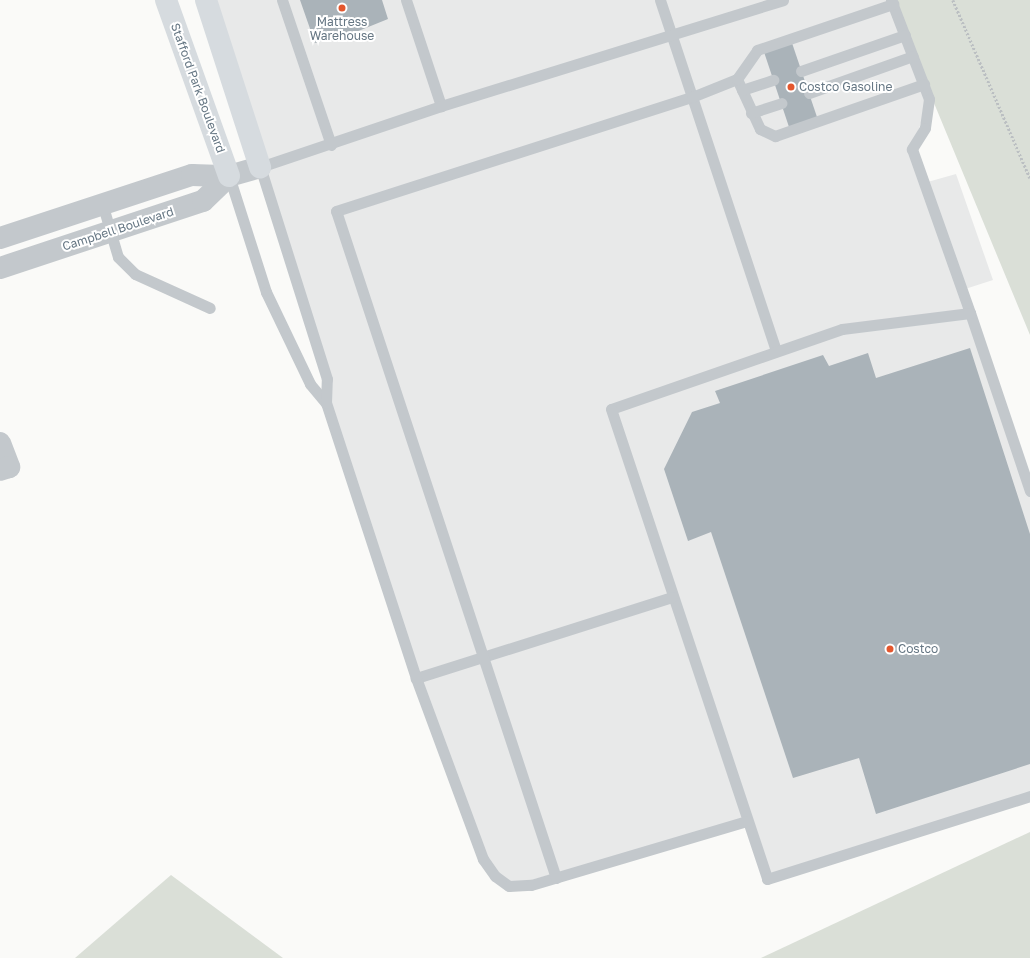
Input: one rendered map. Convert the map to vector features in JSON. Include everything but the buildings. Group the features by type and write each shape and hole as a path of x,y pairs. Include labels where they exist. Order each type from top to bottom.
{"street":[{"name":"Stafford Park Boulevard","path":"166,0 229,176"},
{"path":"206,0 260,167"},
{"name":"Campbell Boulevard","path":"0,238 102,203 192,175 229,176 260,167"},
{"name":"Campbell Boulevard","path":"0,268 203,201 229,176"},
{"path":"0,443 5,468"}],"lane":[{"path":"282,0 331,145"},
{"path":"406,0 441,106"},
{"path":"660,0 776,351"},
{"path":"747,821 531,885 509,886 495,876 483,859 416,678 326,403 327,379 260,167 331,145 441,106 783,0"},
{"path":"556,878 336,211 692,97 737,79 757,50 892,2 929,99 925,128 912,149 970,313 1030,491"},
{"path":"801,71 905,36"},
{"path":"809,93 913,56"},
{"path":"737,79 751,114 760,129 775,136 924,84"},
{"path":"742,90 773,80"},
{"path":"751,114 781,103"},
{"path":"229,176 266,292 310,384 326,403"},
{"path":"102,203 118,257 135,274 210,308"},
{"path":"970,313 842,329 610,409 767,879 1030,796"},
{"path":"416,678 672,597"}],"path":[{"path":"953,0 1030,178"}],"shaded area":[{"path":"206,0 891,0 929,99 912,149 924,183 956,174 993,280 962,290 1030,491 1030,796 767,879 747,821 509,886 483,859 326,403 327,379"},
{"path":"891,0 1030,0 1030,335 893,4"},
{"path":"1030,832 1030,958 761,958"},
{"path":"171,875 283,958 75,958"}],"place":[{"name":"Mattress Warehouse","path":"342,8"},
{"name":"Costco Gasoline","path":"791,87"},
{"name":"Costco","path":"890,649"}]}
